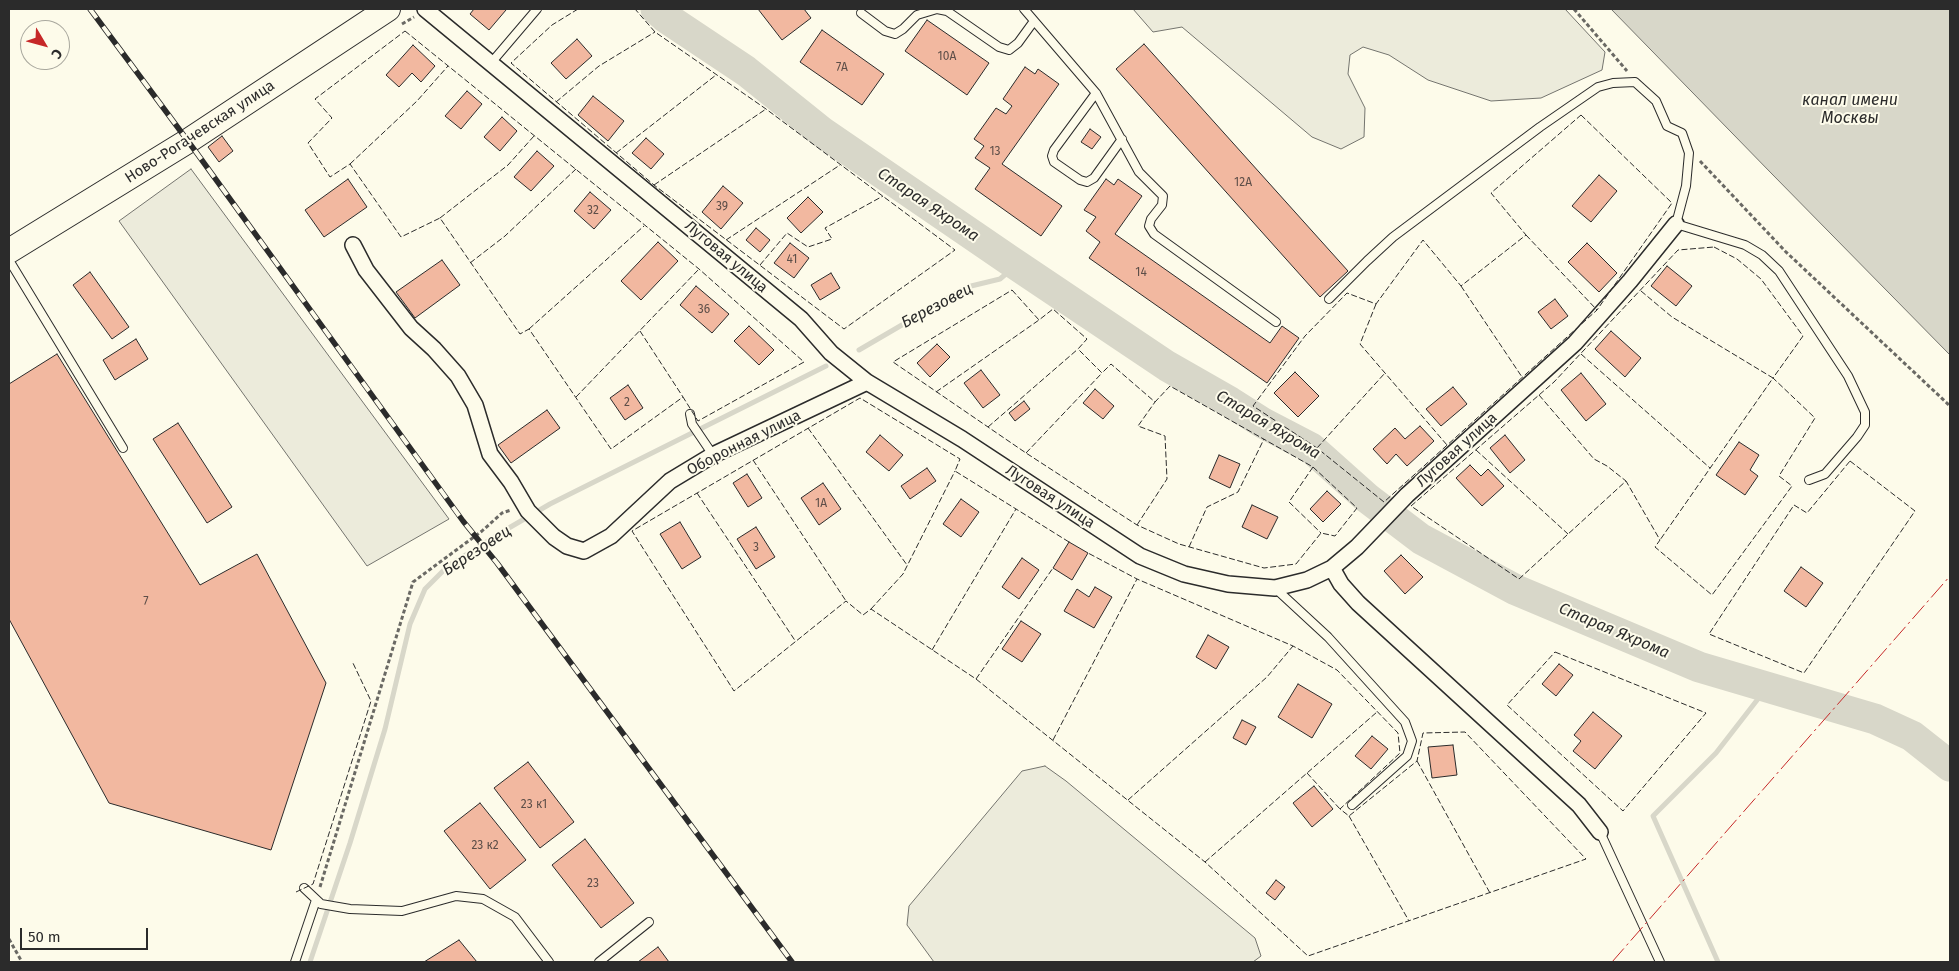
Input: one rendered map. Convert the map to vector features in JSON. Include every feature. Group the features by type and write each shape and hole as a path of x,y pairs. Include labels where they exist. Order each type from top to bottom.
{"main road":[{"name":"Ново-Рогачевская улица","path":"9,251 188,141 388,9"}],"street":[{"name":"Луговая улица","path":"425,9 801,319 831,353 867,382 962,440 1140,556 1184,574 1228,584 1275,588 1307,580 1332,568 1357,547 1407,495 1575,344 1630,282 1676,224"},
{"name":"Оборонная улица","path":"353,245 366,270 411,328 434,349 458,376 476,405 490,454 511,482 528,512 567,546 584,550 611,536 670,481 713,455 867,382"},
{"path":"1332,568 1342,584 1358,603 1579,805 1600,832"}],"lane":[{"path":"491,63 537,9"},
{"path":"861,13 885,31 895,34 917,15 937,9 947,11 999,47 1010,50 1018,44 1034,21"},
{"path":"1024,9 1096,92 1139,172 1163,196 1162,205 1151,219 1149,226 1154,234 1276,322"},
{"path":"1329,299 1393,237 1540,128 1598,87 1613,83 1635,82 1656,101 1667,126 1682,133 1689,153 1686,186 1676,224 1745,245 1762,256 1779,271 1848,376 1865,412 1865,425 1825,474 1809,480"},
{"path":"1096,92 1054,150 1052,156 1054,162 1080,180 1087,182 1094,178 1122,139"},
{"path":"9,260 123,448"},
{"path":"690,414 692,424 713,455"},
{"path":"1275,588 1328,637 1405,722 1410,735 1412,741 1406,756 1352,805"},
{"path":"1600,832 1660,962"},
{"path":"304,888 319,902 350,909 402,911 456,896 483,899 515,917 549,962"},
{"path":"295,962 319,902"},
{"path":"600,962 650,922"}],"path":[{"path":"1574,9 1619,60 1635,82"},
{"path":"1687,148 1785,251 1950,406"},
{"path":"319,902 413,582 482,531 502,513 528,512"},
{"path":"9,939 22,962"}],"shaded area":[{"path":"1133,9 1565,9 1605,52 1602,70 1541,98 1491,101 1428,80 1389,55 1363,47 1350,55 1348,74 1365,108 1364,137 1341,149 1312,137 1182,27 1153,32"},
{"path":"191,169 449,519 367,566 119,221"},
{"path":"1045,766 1066,781 1255,938 1261,956 1253,962 934,962 907,925 909,906 1022,771"}],"water":[{"name":"канал имени Москвы","path":"1611,9 1950,9 1950,355 1772,174"}],"building":[{"path":"474,9 506,10 489,30 470,14"},
{"path":"758,9 804,9 811,18 782,40"},
{"path":"927,20 989,63 967,95 905,51"},
{"path":"822,30 884,74 862,105 800,62"},
{"path":"577,39 592,56 566,79 551,63"},
{"path":"1144,44 1348,271 1320,297 1116,69"},
{"path":"413,45 435,66 421,82 412,73 399,87 386,75"},
{"path":"1025,67 1035,74 1038,69 1059,84 1002,164 1062,206 1041,236 975,189 990,168 975,158 984,146 974,139 996,108 1006,114 1012,106 1003,99"},
{"path":"467,91 482,104 461,129 445,116"},
{"path":"593,96 624,121 608,141 578,115"},
{"path":"502,117 517,131 500,151 484,137"},
{"path":"1090,129 1101,137 1092,149 1081,142"},
{"path":"222,136 233,151 219,162 208,147"},
{"path":"646,138 664,154 651,169 632,153"},
{"path":"537,151 554,166 531,191 514,177"},
{"path":"1599,175 1617,191 1591,222 1572,206"},
{"path":"348,179 367,207 324,237 305,210"},
{"path":"1106,179 1114,185 1118,179 1142,196 1115,234 1270,343 1282,326 1299,338 1267,383 1089,258 1100,242 1086,231 1096,217 1084,210"},
{"path":"723,186 743,203 721,229 702,212"},
{"path":"590,192 611,210 594,229 574,211"},
{"path":"808,197 823,212 801,233 787,218"},
{"path":"756,228 770,240 760,252 746,240"},
{"path":"658,242 678,261 641,300 621,281"},
{"path":"790,243 809,258 794,278 774,263"},
{"path":"1587,243 1617,273 1599,292 1568,262"},
{"path":"442,260 460,285 415,318 396,292"},
{"path":"1667,266 1692,286 1676,306 1651,286"},
{"path":"90,272 129,327 112,339 73,285"},
{"path":"831,273 840,288 820,300 811,285"},
{"path":"696,286 729,314 712,333 680,305"},
{"path":"1555,299 1568,316 1551,329 1538,312"},
{"path":"749,326 774,350 759,365 734,341"},
{"path":"1611,331 1641,358 1625,377 1595,349"},
{"path":"136,339 148,359 115,380 103,360"},
{"path":"937,344 950,357 930,377 917,363"},
{"path":"57,354 200,585 257,554 326,683 271,850 109,803 9,619 9,384"},
{"path":"981,370 1000,395 983,408 964,383"},
{"path":"1295,372 1319,396 1298,417 1274,393"},
{"path":"1581,373 1606,404 1586,421 1561,390"},
{"path":"628,385 643,408 625,420 610,398"},
{"path":"1453,387 1467,404 1441,426 1426,409"},
{"path":"1095,389 1114,406 1103,419 1083,403"},
{"path":"1024,401 1030,409 1015,421 1009,413"},
{"path":"547,410 560,428 511,463 498,445"},
{"path":"178,423 232,507 207,523 153,439"},
{"path":"1420,426 1434,441 1407,466 1396,454 1387,464 1373,449 1395,428 1405,439"},
{"path":"880,435 903,455 889,471 866,452"},
{"path":"1505,435 1525,460 1510,473 1490,448"},
{"path":"1739,442 1759,455 1750,470 1758,476 1745,495 1716,475"},
{"path":"1219,455 1240,464 1230,488 1209,478"},
{"path":"1470,465 1481,476 1488,469 1504,486 1482,506 1456,478"},
{"path":"927,468 936,481 910,499 901,486"},
{"path":"747,474 762,498 748,507 733,483"},
{"path":"823,483 841,509 819,525 801,498"},
{"path":"1327,491 1341,504 1323,522 1310,509"},
{"path":"961,499 979,512 961,537 943,524"},
{"path":"1252,505 1278,517 1267,539 1242,527"},
{"path":"680,522 701,557 682,569 660,534"},
{"path":"756,527 775,557 756,569 737,539"},
{"path":"1069,542 1088,553 1072,580 1053,568"},
{"path":"1401,555 1423,577 1405,594 1384,571"},
{"path":"1022,558 1039,570 1019,599 1002,587"},
{"path":"1801,567 1823,583 1806,607 1784,591"},
{"path":"1095,587 1112,597 1094,628 1064,611 1077,589 1089,597"},
{"path":"1021,621 1041,634 1022,662 1002,649"},
{"path":"1208,635 1229,647 1216,669 1196,657"},
{"path":"1559,664 1573,675 1556,696 1542,684"},
{"path":"1298,684 1332,704 1312,738 1278,717"},
{"path":"1593,712 1622,736 1595,769 1573,751 1581,741 1574,735"},
{"path":"1242,720 1256,727 1246,745 1233,738"},
{"path":"1372,736 1388,749 1371,769 1355,756"},
{"path":"1453,745 1457,775 1432,778 1428,747"},
{"path":"528,762 574,822 540,848 494,788"},
{"path":"1314,786 1333,809 1312,827 1293,803"},
{"path":"480,803 526,860 490,889 444,831"},
{"path":"585,839 634,903 601,928 552,865"},
{"path":"1276,880 1285,887 1275,900 1266,893"},
{"path":"459,940 477,962 424,962"},
{"path":"658,947 669,962 638,962"}],"waterway":[{"name":"Старая Яхрома","path":"656,9 746,71 822,132 1167,366 1263,423 1311,448 1367,498 1421,539 1516,590 1699,667 1875,719 1912,736 1950,766"},
{"name":"Березовец","path":"859,350 967,287 1000,279 1007,273 1009,260"},
{"name":"Березовец","path":"310,962 350,843 385,729 410,624 425,589 448,566 550,504 826,366"},
{"path":"1718,962 1653,816 1716,753 1768,686"}],"railway":[{"path":"90,9 463,521 497,563 792,962"}],"fence":[{"path":"578,9 552,25 511,63 654,185 844,329 955,250 766,109 655,32 635,9"},
{"path":"405,31 699,269 804,362 698,421 683,397 611,449 529,329 520,334 440,218 401,237 350,164 330,177 308,143 332,118 315,99 405,31"},
{"path":"556,102 599,66 655,32"},
{"path":"350,164 417,101 448,66"},
{"path":"616,153 716,75"},
{"path":"654,185 766,109"},
{"path":"1581,115 1672,203 1597,310 1384,502 1317,448 1253,406 1305,336 1347,293 1376,304 1423,240 1461,286 1526,235 1491,193 1581,115"},
{"path":"440,218 508,165 534,136"},
{"path":"726,240 840,165"},
{"path":"470,263 505,236 576,169"},
{"path":"760,265 787,233 808,247 832,239 825,228 883,196"},
{"path":"529,329 644,226"},
{"path":"1526,235 1597,310"},
{"path":"1714,247 1737,259 1761,279 1803,336 1773,378 1815,418 1779,476 1792,486 1712,595 1655,547 1660,540 1626,481 1519,579 1411,506 1554,382 1678,250 1714,247"},
{"path":"576,397 699,269"},
{"path":"1461,286 1522,377"},
{"path":"1012,290 1039,320 1053,309 1087,339 1078,349 1102,373 1111,364 1155,402 1170,386 1313,467 1357,508 1335,536 1321,533 1296,564 1264,568 1179,544 1137,525 1026,453 893,362 1012,290"},
{"path":"1641,291 1672,317 1773,378 1660,540"},
{"path":"1376,304 1360,344 1447,445"},
{"path":"936,392 1039,320"},
{"path":"640,331 683,397"},
{"path":"988,427 1078,349"},
{"path":"1581,354 1710,468"},
{"path":"1026,453 1102,373"},
{"path":"1317,448 1385,373"},
{"path":"1539,395 1594,459 1607,466 1626,481"},
{"path":"1069,542 955,471 960,459 860,398 632,531 734,691 846,601 863,615 871,609 976,679 1205,862 1308,956 1586,859 1465,732 1423,733 1417,761 1349,816 1340,809 1400,753 1398,733 1337,670 1293,646 1137,579 1088,553"},
{"path":"1137,525 1167,479 1165,436 1138,426 1155,402"},
{"path":"808,428 907,565"},
{"path":"1189,547 1207,507 1238,492 1264,439"},
{"path":"1476,450 1568,534"},
{"path":"753,460 846,601"},
{"path":"1850,461 1915,511 1804,673 1709,634 1794,505 1807,513 1850,461"},
{"path":"1313,467 1289,502 1321,533"},
{"path":"871,609 903,574 955,471"},
{"path":"697,493 796,642"},
{"path":"932,650 1016,509"},
{"path":"976,679 1053,568"},
{"path":"1053,740 1137,579"},
{"path":"1128,800 1267,677 1293,646"},
{"path":"1555,652 1706,713 1623,811 1507,705 1555,652"},
{"path":"296,892 313,884 371,701 352,661"},
{"path":"1205,862 1377,712"},
{"path":"1417,761 1490,893"},
{"path":"1307,773 1340,809"},
{"path":"1349,816 1409,921"}],"power":[{"path":"1612,962 1950,576"}]}
